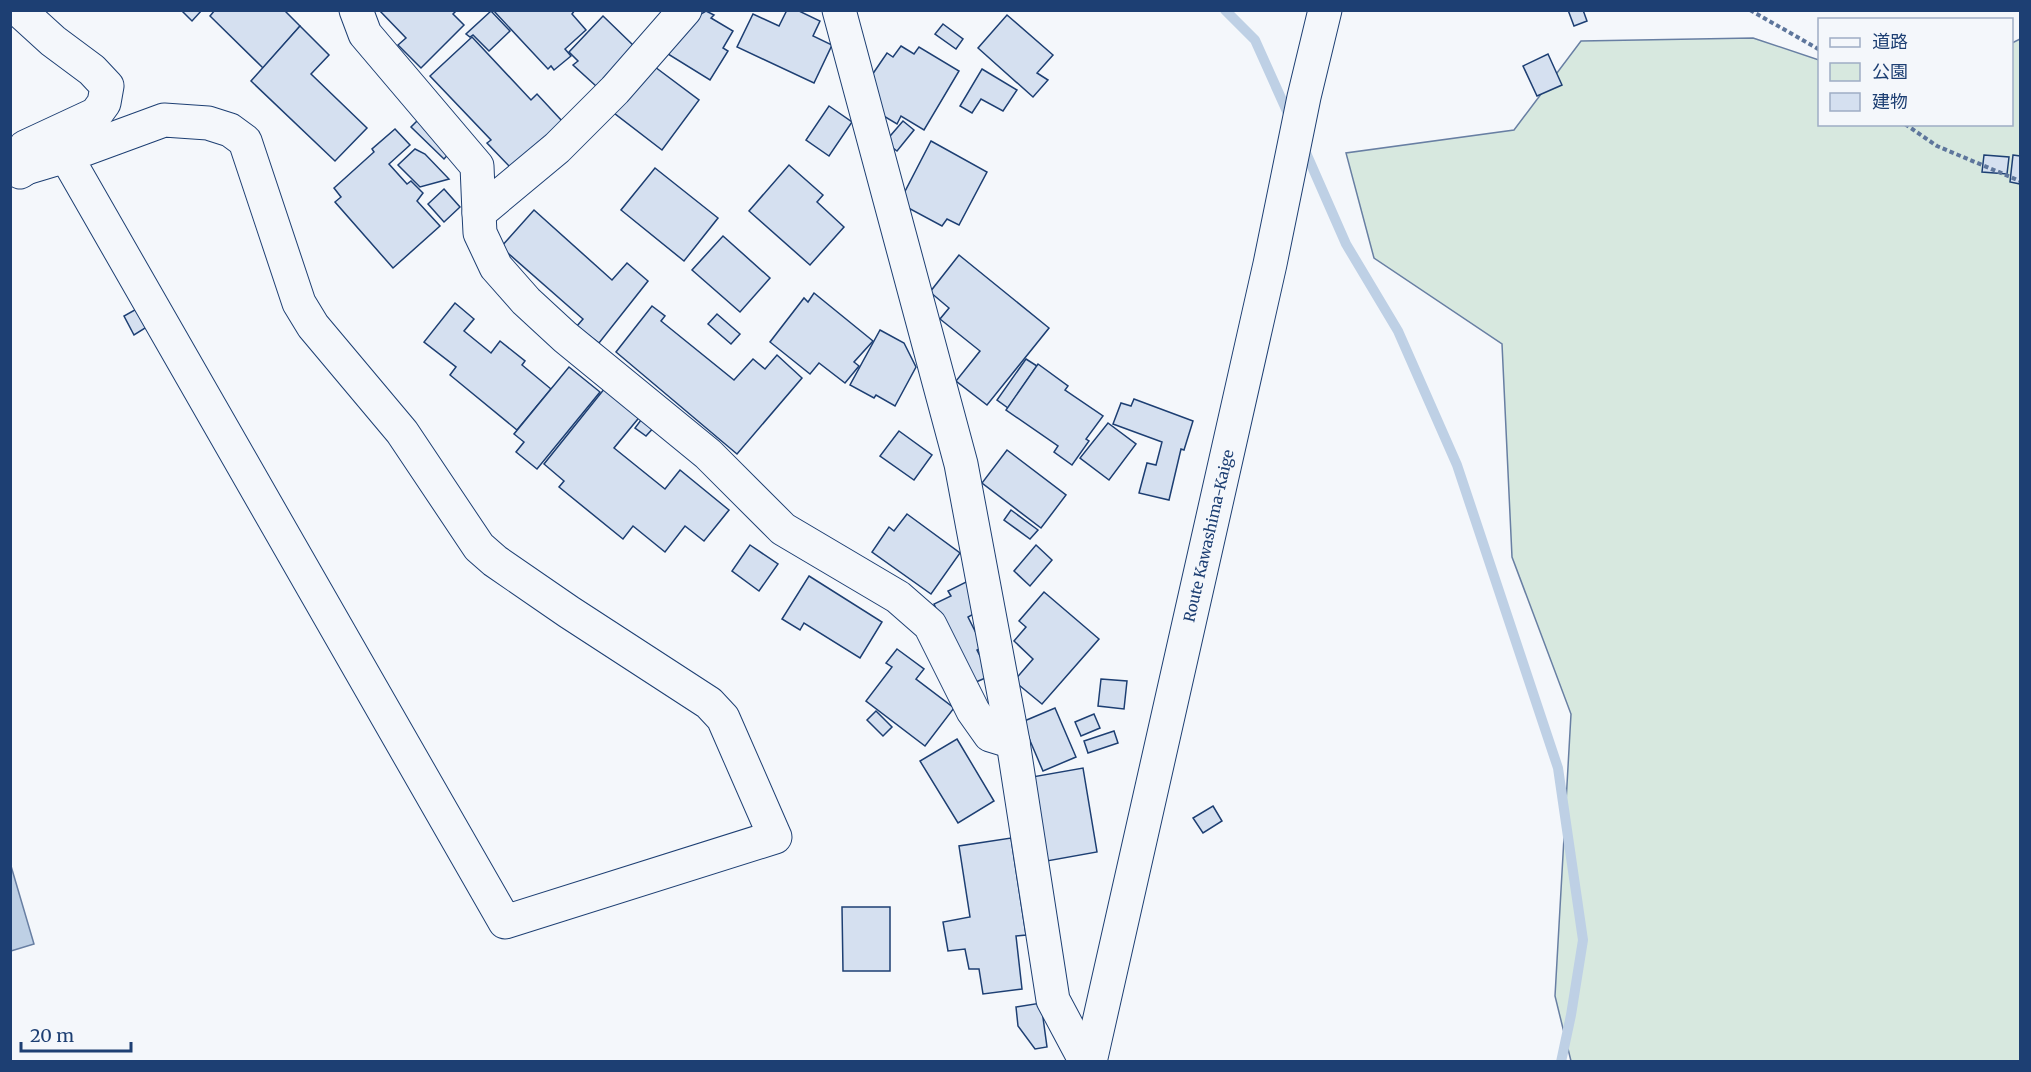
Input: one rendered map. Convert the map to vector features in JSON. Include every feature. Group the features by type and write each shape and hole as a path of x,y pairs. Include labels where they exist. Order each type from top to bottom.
{"street":[{"path":"18,172 25,147 96,114 104,103 107,86 93,70 53,40 19,10"},
{"path":"356,10 365,34 477,166 480,233 496,267 526,302 565,338 708,454 783,529 898,597 930,625 973,711 990,735 1013,742"},
{"path":"479,213 557,148 615,90 685,10"},
{"path":"839,10 961,464 1013,742 1053,1000 1088,1062"},
{"name":"Route Kawashima-Kaige","path":"1088,1062 1265,287 1304,97 1325,10"},
{"path":"18,172 165,120 208,123 230,130 245,141 299,303 313,326 402,432 479,547 495,561 569,612 709,703 723,717 775,837 506,922 66,156"}],"path":[{"path":"1750,10 1818,49"},
{"path":"1908,126 1937,146 2020,181"}],"green space":[{"path":"1753,38 1818,60 1818,126 2013,126 2013,42 2020,39 2020,1061 1571,1061 1555,996 1571,714 1512,557 1502,344 1374,258 1346,153 1514,130 1581,41"}],"water":[{"path":"11,866 34,944 10,951"}],"building":[{"path":"181,10 202,10 192,21"},
{"path":"215,10 284,10 300,26 263,68 210,16"},
{"path":"379,10 457,10 453,14 464,25 421,68 398,45 406,38"},
{"path":"493,10 575,10 572,14 586,30 565,49 571,56 554,70 551,66 548,69"},
{"path":"787,10 797,10 820,21 813,36 832,45 814,83 737,47 753,14 779,26"},
{"path":"1568,10 1583,10 1587,21 1574,26"},
{"path":"491,11 510,31 489,51 473,35 470,37 466,34"},
{"path":"706,11 714,15 711,18 733,31 723,48 728,51 710,80 668,54 689,21"},
{"path":"1007,15 1053,55 1037,73 1048,80 1033,97 978,48"},
{"path":"603,16 634,46 596,86 573,65 578,61 569,52"},
{"path":"943,24 963,39 956,49 935,34"},
{"path":"300,26 329,55 311,74 367,128 335,161 251,81"},
{"path":"472,37 531,100 537,94 562,121 511,168 487,143 491,140 430,76"},
{"path":"901,46 914,54 919,47 959,71 924,130 901,116 897,124 882,115 872,75 887,53 893,57"},
{"path":"1548,54 1562,85 1537,96 1523,66"},
{"path":"651,64 699,100 662,150 614,113"},
{"path":"982,69 1017,90 1003,111 981,99 972,113 960,106"},
{"path":"829,106 852,122 829,156 806,140"},
{"path":"421,117 453,149 444,159 411,127"},
{"path":"903,121 914,130 897,151 885,142"},
{"path":"395,129 410,145 389,164 407,184 411,181 423,193 417,201 440,226 393,268 335,202 341,197 334,188 374,152 372,149"},
{"path":"931,141 987,172 959,225 947,219 942,226 899,203"},
{"path":"415,149 425,154 449,179 420,187 398,165"},
{"path":"1984,155 2009,157 2007,174 1982,172"},
{"path":"2013,155 2020,156 2020,184 2010,182"},
{"path":"789,165 823,195 817,202 844,227 810,265 749,211"},
{"path":"655,168 718,218 684,261 621,210"},
{"path":"444,189 460,207 444,222 428,204"},
{"path":"534,210 612,280 627,263 648,281 599,343 577,326 583,319 501,247"},
{"path":"723,236 770,278 740,312 692,270"},
{"path":"959,255 1049,328 987,405 956,381 980,351 940,319 949,308 930,292"},
{"path":"814,293 873,341 854,362 859,366 845,383 819,363 810,374 770,342 804,298 808,302"},
{"path":"455,303 474,319 464,331 491,353 500,341 525,361 522,365 551,389 517,430 450,375 456,367 424,342"},
{"path":"652,306 665,316 661,321 734,380 753,359 765,369 777,355 802,378 737,454 616,352"},
{"path":"140,307 150,325 134,335 124,316"},
{"path":"717,314 740,334 731,344 708,324"},
{"path":"880,330 904,343 916,367 895,406 876,395 874,398 850,385"},
{"path":"1026,359 1037,366 1008,408 997,400"},
{"path":"1038,364 1068,386 1065,390 1103,416 1086,439 1089,441 1072,465 1054,452 1058,446 1006,410"},
{"path":"569,367 600,392 537,469 516,452 524,442 514,434"},
{"path":"609,383 642,414 614,448 665,489 680,470 729,510 704,541 685,526 665,552 633,526 623,539 559,487 564,481 544,464"},
{"path":"1134,399 1193,421 1184,450 1181,449 1169,500 1139,493 1147,463 1156,465 1162,442 1113,424 1121,403 1131,406"},
{"path":"644,416 656,425 646,436 635,428"},
{"path":"1108,423 1136,444 1109,480 1080,458"},
{"path":"899,431 932,455 914,480 880,456"},
{"path":"1007,450 1066,495 1041,528 982,483"},
{"path":"1011,510 1038,530 1030,539 1004,520"},
{"path":"907,514 960,553 931,594 872,552 889,527 894,531"},
{"path":"750,545 778,564 759,591 732,571"},
{"path":"1036,545 1052,560 1030,586 1014,571"},
{"path":"809,576 882,622 860,658 804,623 800,630 782,619"},
{"path":"972,579 979,611 968,617 983,647 977,650 990,676 969,685 934,604 951,596 948,591"},
{"path":"1044,592 1099,639 1042,704 1014,681 1033,659 1014,641 1026,627 1019,621"},
{"path":"897,649 924,669 916,679 954,708 925,746 866,701 892,667 886,663"},
{"path":"1101,679 1127,681 1124,709 1098,706"},
{"path":"1055,708 1076,757 1043,771 1022,722"},
{"path":"876,711 892,727 883,736 867,720"},
{"path":"1094,714 1100,728 1081,736 1075,722"},
{"path":"1114,731 1118,743 1088,753 1084,741"},
{"path":"957,739 994,801 958,823 920,761"},
{"path":"1083,768 1097,852 1047,861 1032,777"},
{"path":"1213,806 1222,821 1203,833 1193,818"},
{"path":"1011,838 1026,935 1016,936 1022,989 983,994 979,969 969,969 965,949 948,951 943,922 970,917 959,846"},
{"path":"842,907 890,907 890,971 843,971"},
{"path":"1041,1003 1047,1047 1035,1049 1018,1026 1016,1007"}],"waterway":[{"path":"1225,10 1255,40 1290,118"},
{"path":"1303,146 1346,244 1398,331 1457,465 1558,768 1583,940 1561,1062"}]}
